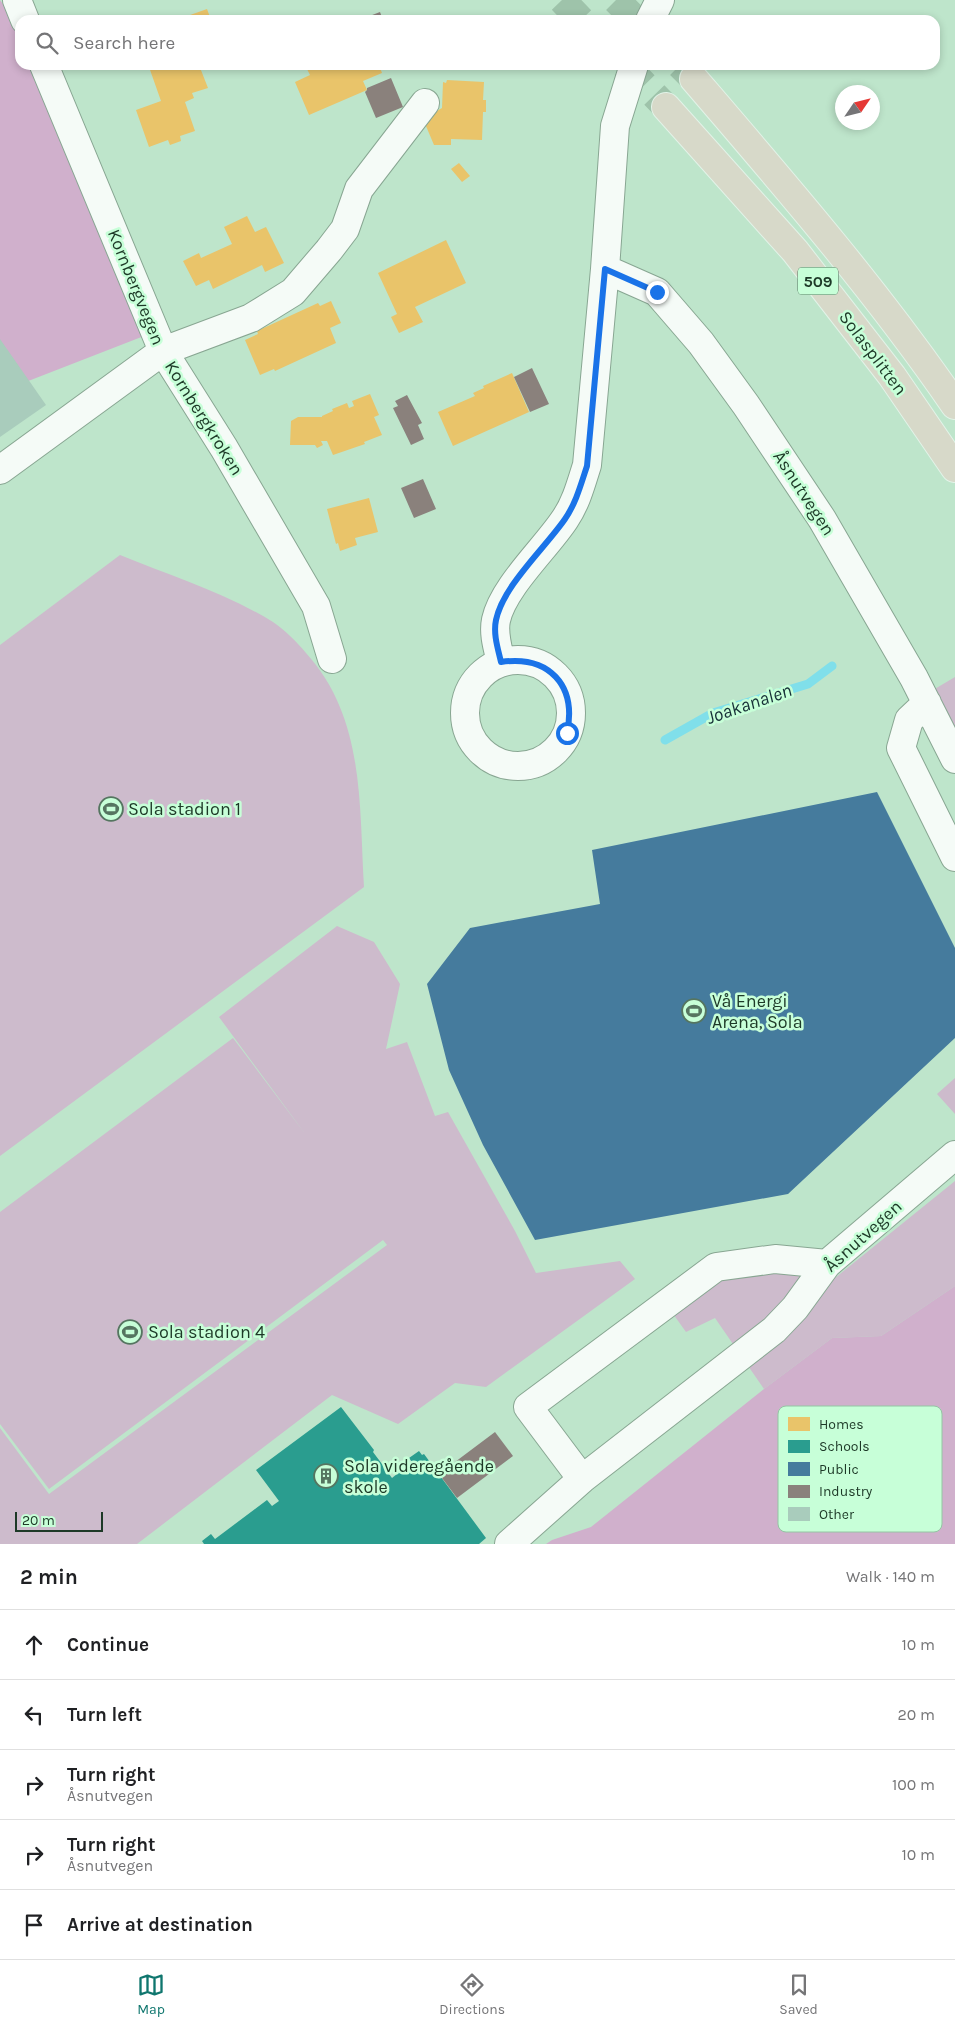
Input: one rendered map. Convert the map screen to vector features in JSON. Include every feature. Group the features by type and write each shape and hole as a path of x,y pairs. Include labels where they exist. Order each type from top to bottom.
{"highway":[{"name":"Solasplitten","path":"694,79 821,227 920,354 955,406"},
{"name":"Solasplitten","path":"666,107 795,251 892,376 955,468"}],"street":[{"path":"16,0 23,15"},
{"path":"652,15 660,0"},
{"name":"Kornbergvegen","path":"0,470 163,351 46,70"},
{"path":"501,662 496,643 496,622 500,607 509,591 566,518 579,493 587,466 605,269 615,126 632,70"},
{"name":"Kornbergkroken","path":"332,659 316,606 224,448 163,351 251,318 293,292 330,250 344,228 359,190 425,104"},
{"name":"Åsnutvegen","path":"605,269 657,292 701,343 746,404 822,519 927,704 955,759"},
{"path":"927,704 909,720 901,748 955,857"},
{"name":"Åsnutvegen","path":"509,1544 582,1479 774,1330 795,1308 827,1264 955,1155"},
{"path":"582,1479 528,1407 716,1267 775,1259 827,1264"}],"shaded area":[{"path":"0,0 15,20 15,70 40,70 144,336 0,392"},
{"path":"120,555 236,602 273,622 299,645 325,678 339,705 349,734 355,763 359,794 364,887 0,1156 0,645"},
{"path":"955,677 955,735 933,690"},
{"path":"337,926 374,942 400,984 386,1049 407,1042 435,1116 448,1112 515,1231 536,1273 620,1261 635,1279 486,1387 455,1383 398,1424 332,1395 137,1544 0,1544 0,1428 49,1494 387,1245 383,1240 49,1489 0,1424 0,1212 233,1038 306,1135 219,1017"},
{"path":"955,1078 955,1114 937,1094"},
{"path":"955,1181 955,1286 881,1336 832,1338 764,1389 715,1318 686,1332 671,1311 734,1271 798,1271 803,1279 830,1282"},
{"path":"955,1286 955,1544 546,1544 552,1540 591,1527 764,1389 832,1338 881,1336"}],"building: Homes":[{"path":"207,9 209,15 190,15"},
{"path":"150,70 201,70 208,88 192,93 194,98 185,102 195,131 180,136 181,141 170,145 168,140 149,147 136,110 161,101"},
{"path":"308,70 381,70 382,73 363,81 367,90 309,115 295,82 310,75"},
{"path":"447,80 484,82 483,100 486,100 486,112 483,112 482,140 451,139 451,145 434,145 423,119 442,108 443,82 446,83"},
{"path":"459,163 470,176 462,182 451,169"},
{"path":"247,216 255,232 266,227 284,263 265,272 262,265 213,289 209,280 196,286 183,261 199,253 201,258 232,244 224,227"},
{"path":"446,240 466,283 415,307 423,322 399,333 391,317 397,314 378,273"},
{"path":"331,301 341,323 330,328 336,343 275,371 274,369 260,375 245,340 258,334 257,331 318,303 320,306"},
{"path":"512,373 529,412 453,446 438,412 475,396 473,393 484,388 483,386"},
{"path":"370,394 379,415 374,417 382,435 364,442 365,444 333,455 327,441 321,441 323,445 317,448 315,445 290,445 291,421 298,417 322,417 333,411 332,409 347,403 349,408 354,406 352,401"},
{"path":"369,498 378,532 355,538 357,545 340,551 338,543 336,544 327,509"}],"building: Schools":[{"name":"Sola videregående skole","path":"341,1407 374,1450 373,1452 382,1464 386,1461 394,1468 389,1474 392,1478 412,1462 409,1458 419,1451 422,1455 424,1454 486,1538 479,1544 204,1544 202,1541 211,1534 215,1539 267,1500 272,1506 279,1501 256,1470"}],"building: Public":[{"name":"Vå Energi Arena, Sola","path":"877,792 955,948 955,1038 788,1194 535,1240 483,1145 449,1070 427,984 470,928 600,904 592,850"}],"building: Industry":[{"path":"391,78 403,107 376,118 365,92 367,88"},
{"path":"532,368 549,404 530,412 514,377"},
{"path":"407,395 422,423 418,425 424,439 411,445 393,408 398,406 395,401"},
{"path":"423,479 436,509 414,518 401,488"},
{"path":"495,1432 513,1456 457,1498 439,1474"}],"building: Other":[{"path":"0,339 46,405 0,437"}],"waterway":[{"name":"Joakanalen","path":"665,740 713,713 808,684 832,666"}],"tunnel":[{"path":"562,0 576,15"},
{"path":"616,0 631,15"},
{"path":"630,70 666,107"},
{"path":"685,70 694,79"}],"place":[{"name":"Sola stadion 1","path":"111,809"},
{"name":"Vå Energi Arena, Sola","path":"694,1011"},
{"name":"Sola stadion 4","path":"130,1332"},
{"name":"Sola videregående skole","path":"326,1476"}],"route":[{"path":"567,733 571,716 569,699 562,684 550,671 535,663 518,660 501,662 496,643 496,622 500,607 509,591 566,518 579,493 587,466 605,269 657,292"}]}
